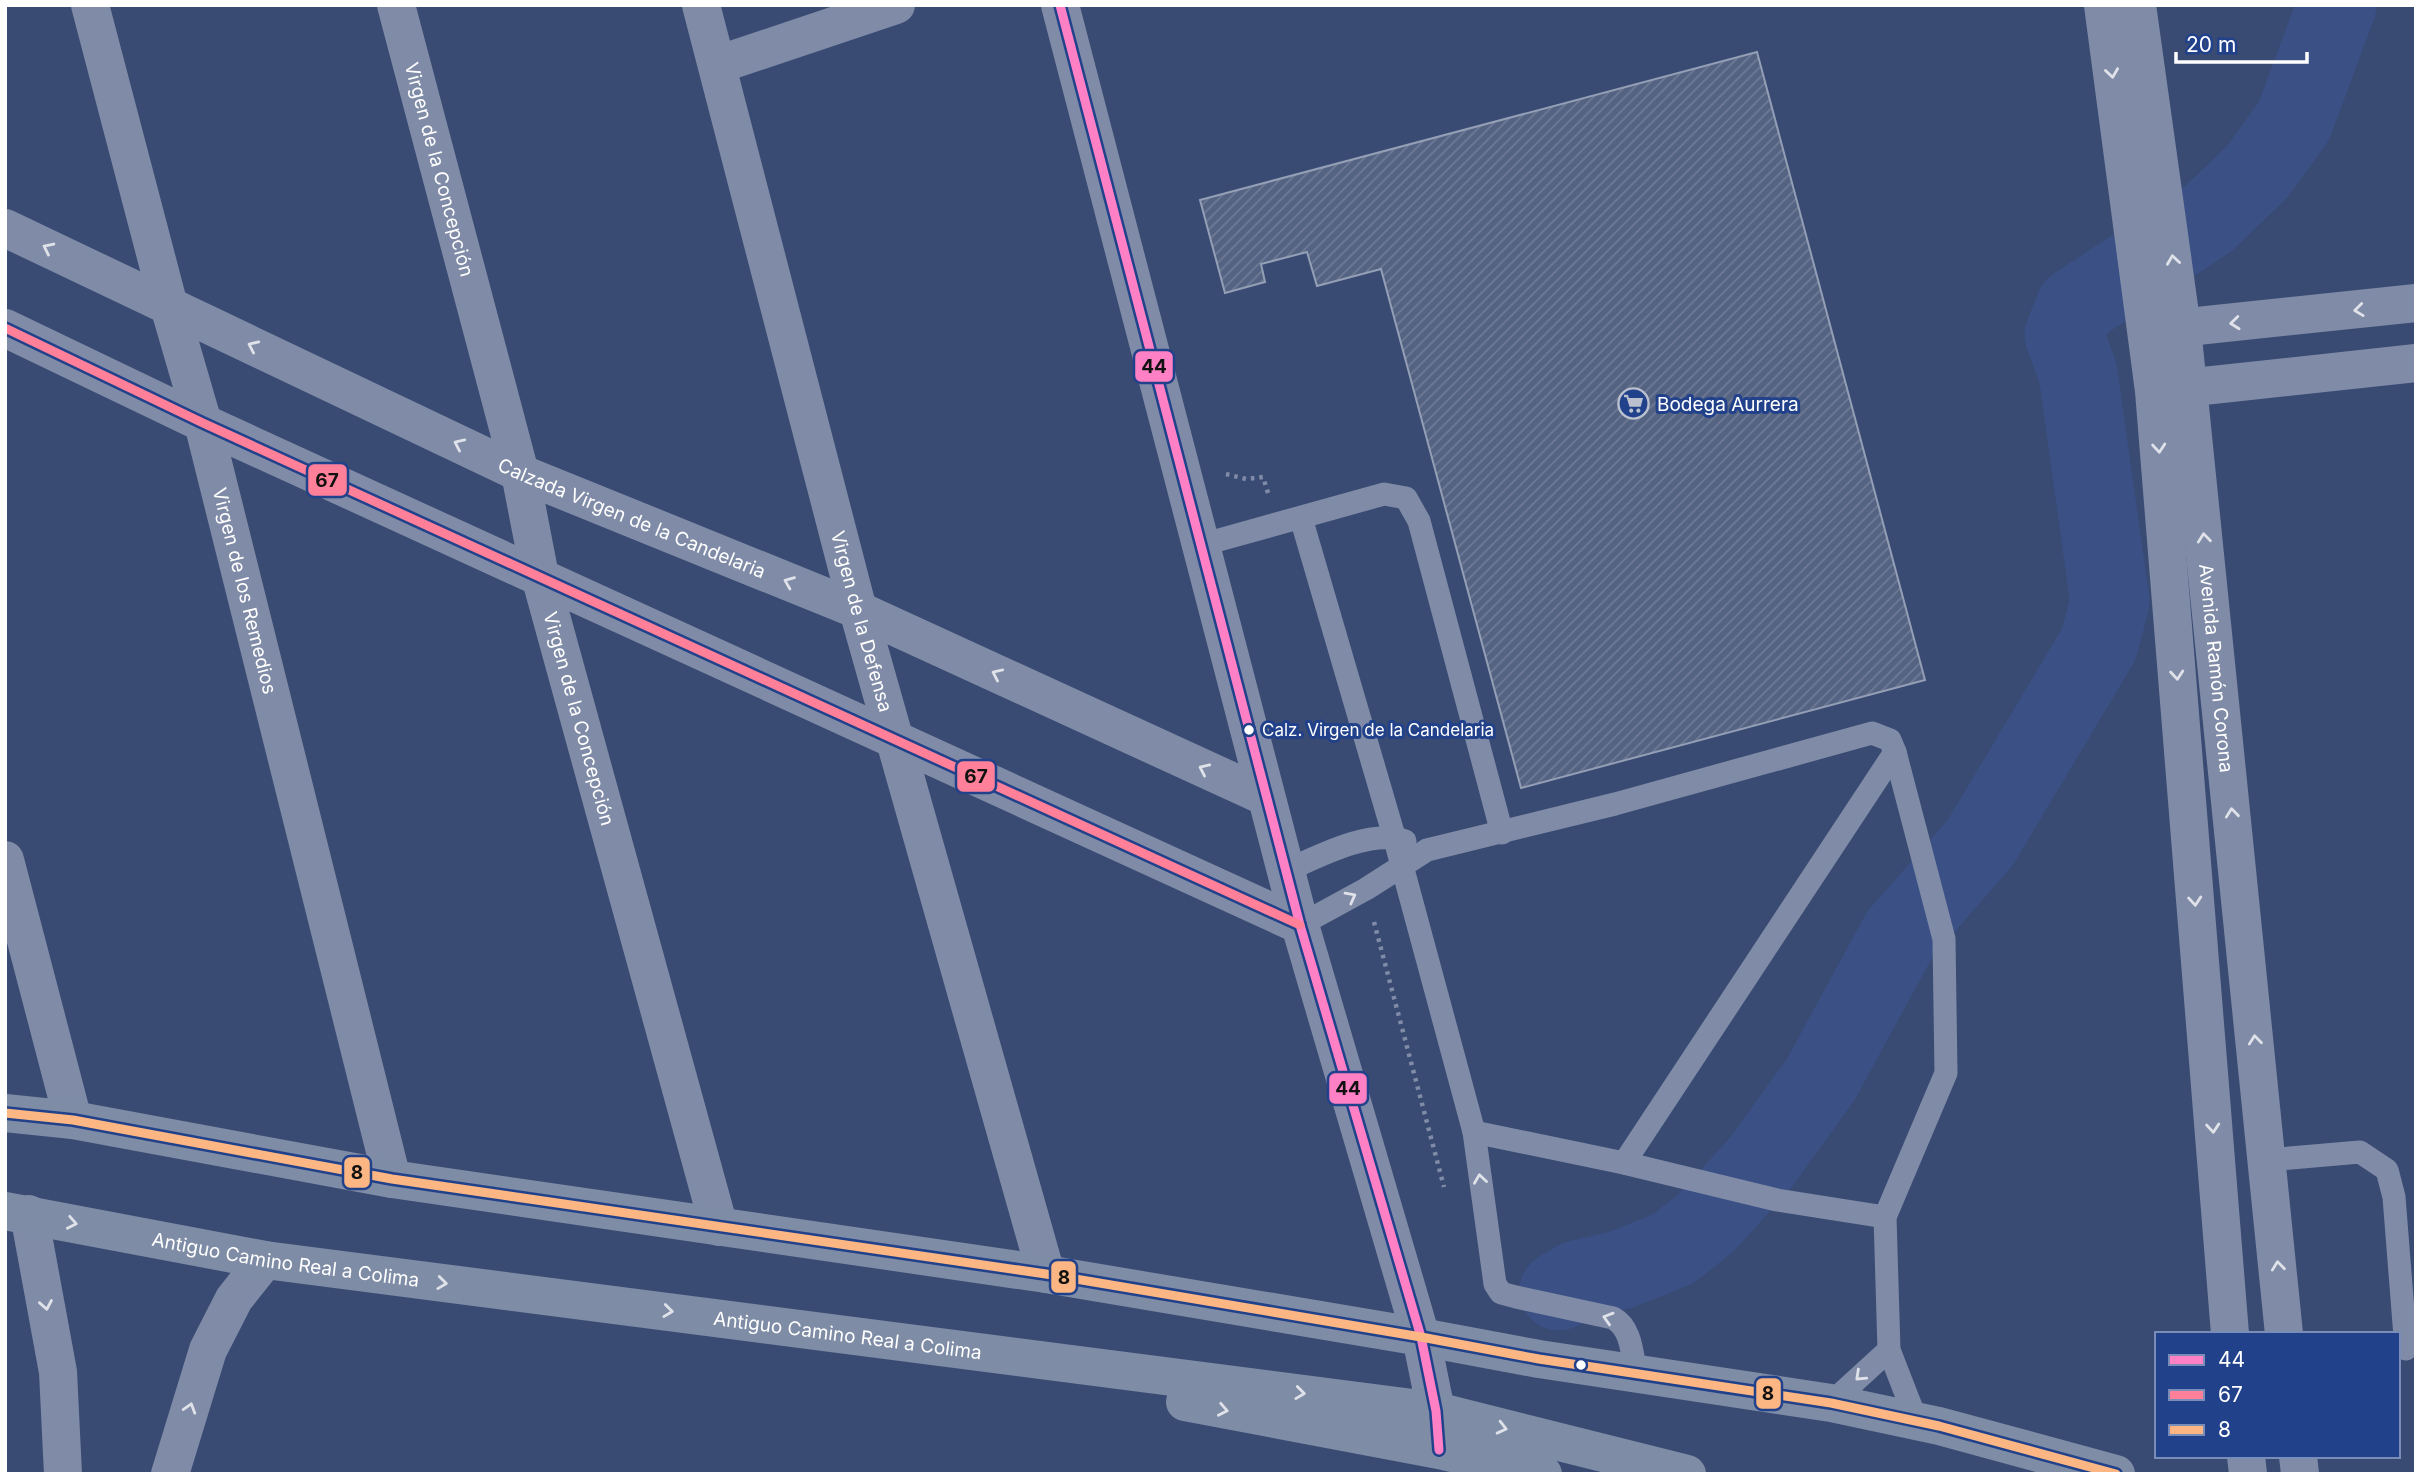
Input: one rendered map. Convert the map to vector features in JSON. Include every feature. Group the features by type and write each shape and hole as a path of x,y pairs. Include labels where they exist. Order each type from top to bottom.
{"main road":[{"path":"5,1113 73,1120 392,1179 1046,1274 1538,1359 1831,1403 1917,1422 2116,1474"},
{"name":"Antiguo Camino Real a Colima","path":"17,1212 265,1260 1436,1411 1687,1474"},
{"path":"917,1343 1161,1398 1439,1450 1543,1474"}],"street":[{"name":"Virgen de los Remedios","path":"90,5 169,306 203,423 392,1179"},
{"name":"Virgen de la Concepción","path":"396,5 520,473 540,576 719,1227"},
{"name":"Virgen de la Defensa","path":"701,5 858,610 1046,1274"},
{"path":"717,65 895,5"},
{"path":"1060,5 1300,925 1421,1337 1436,1411 1439,1450"},
{"name":"Avenida Ramón Corona","path":"2103,5 2144,174"},
{"name":"Avenida Ramón Corona","path":"2137,5 2144,174 2267,1160 2284,1332"},
{"name":"Calzada Virgen de la Candelaria","path":"5,228 520,473 858,610 1266,797"},
{"path":"2164,330 2416,303"},
{"path":"5,328 203,423 1300,925"},
{"path":"2172,390 2416,363"},
{"name":"Avenida Ramón Corona","path":"2172,390 2230,1332"},
{"path":"5,860 73,1120"},
{"path":"17,1212 58,1372 63,1474"},
{"path":"170,1474 208,1350 234,1299 265,1260"}],"lane":[{"path":"1201,545 1384,494 1406,498 1419,521 1502,833"},
{"path":"1301,518 1394,836 1474,1132 1497,1288 1501,1293 1613,1318 1622,1323 1627,1330 1636,1374"},
{"path":"1300,925 1427,850 1502,833 1872,733 1890,740 1944,939 1946,1073 1885,1217 1889,1350 1917,1422"},
{"path":"1624,1163 1895,752"},
{"path":"1286,871 1352,844 1394,836 1427,850"},
{"path":"1474,1132 1624,1163 1689,1181 1777,1200 1885,1217"},
{"path":"2267,1160 2360,1152 2387,1170 2394,1197 2406,1349"},
{"path":"1831,1403 1889,1350"}],"building":[{"name":"Bodega Aurrera","path":"1757,52 1925,680 1521,788 1381,269 1317,286 1307,252 1261,264 1265,282 1225,293 1200,200"}],"waterway":[{"path":"1559,1291 1577,1280 1620,1270 1673,1249 1707,1222 1762,1161 1821,1079 1900,934 1980,843 2099,644 2110,602 2078,373 2064,335 2075,307 2207,220 2257,172 2294,121 2337,5"}],"transit line":[{"name":"44","path":"1060,5 1300,925 1421,1337 1436,1411 1439,1450"},
{"name":"67","path":"5,328 203,423 1300,925"},
{"name":"8","path":"5,1113 73,1120 392,1179 1046,1274 1539,1359 1831,1403 1939,1426 2116,1474"}],"place":[{"name":"Bodega Aurrera","path":"1634,404"},
{"name":"Calz. Virgen de la Candelaria","path":"1249,730"}]}
